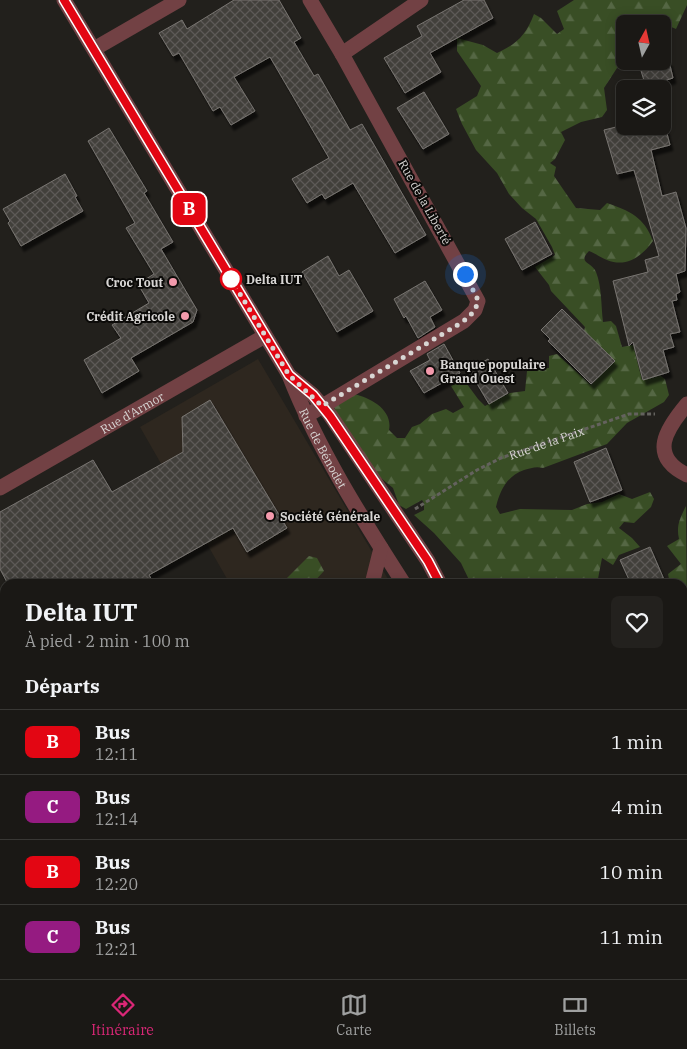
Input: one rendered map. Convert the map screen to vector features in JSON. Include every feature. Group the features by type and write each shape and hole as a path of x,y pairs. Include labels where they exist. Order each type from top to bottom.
{"street":[{"name":"Rue de Bénodet","path":"64,0 286,370 306,416 348,494 401,579"},
{"path":"94,49 179,0"},
{"name":"Rue de la Liberté","path":"306,416 464,321 475,310 478,300 342,54 310,0"},
{"path":"342,54 421,0"},
{"name":"Rue d'Armor","path":"0,488 265,336"},
{"name":"Rue de Bénodet","path":"286,370 322,406 386,497 428,561 437,579"},
{"path":"683,409 666,433 664,448 669,462 676,469 687,475"},
{"path":"373,579 381,548"}],"path":[{"name":"Rue de la Paix","path":"424,503 488,464 520,450 629,414 683,409"}],"shaded area":[{"path":"258,359 388,579 227,579 140,427"}],"green space":[{"path":"574,0 687,0 687,5 676,29 671,27 671,15 616,15 616,70 604,88 607,110 602,117 581,122 561,132 565,140 555,159 550,163 556,167 554,176 576,208 600,210 607,203 635,216 649,233 653,241 639,256 633,259 621,263 614,262 589,251 584,258 594,269 598,278 603,322 611,321 616,326 622,347 633,345 642,380 661,376 665,379 669,395 664,402 627,423 607,444 543,468 538,467 524,470 513,476 505,484 496,507 500,514 520,509 572,510 587,504 602,502 619,494 632,499 650,492 654,499 651,507 634,523 624,522 619,528 640,547 619,555 613,565 602,558 598,579 469,579 461,563 434,533 414,515 424,510 422,500 406,509 399,505 393,488 376,474 356,446 333,406 354,394 367,398 379,406 388,416 389,430 397,438 405,438 412,427 420,424 432,414 446,409 453,413 464,407 451,386 464,380 485,406 510,393 525,391 527,371 549,368 549,356 557,354 591,385 610,366 583,335 585,327 551,291 549,285 535,267 555,255 552,247 536,219 509,194 497,173 476,150 456,109 477,96 481,86 457,51 457,38 483,45 497,53 520,38 528,28 534,14 541,18 557,34 564,29 557,11"},
{"path":"686,506 687,579 669,579 668,574 681,564 667,546 679,539 678,530"},
{"path":"309,556 317,558 324,571 317,579 286,579"}],"building":[{"path":"234,0 279,0 301,38 294,42 314,76 318,74 350,130 362,124 426,235 395,253 353,183 325,199 322,194 307,203 292,179 329,158 270,57 234,77 255,111 231,125 220,107 213,111 179,53 173,56 159,33 182,20 187,29"},
{"path":"464,0 484,0 493,18 430,53 441,72 405,93 384,58 422,36 417,26"},
{"path":"641,70 671,70 673,78 667,80 644,80"},
{"path":"424,92 449,134 423,149 397,108"},
{"path":"616,127 616,135 667,135 670,145 651,150 662,196 676,192 686,228 685,271 676,274 680,292 676,294 677,300 672,301 680,332 670,334 674,347 663,350 669,372 643,380 633,342 629,346 613,281 648,272 645,260 659,256 634,170 617,174 604,130"},
{"path":"109,128 147,191 144,193 173,242 161,249 197,310 193,322 131,358 139,371 102,393 84,360 121,338 112,325 149,303 138,284 154,274 126,228 135,223 88,141"},
{"path":"65,174 83,211 21,246 8,223 10,221 3,209"},
{"path":"535,222 552,254 522,270 505,239"},
{"path":"328,256 339,276 349,270 373,311 337,332 302,272"},
{"path":"425,281 442,310 430,317 435,327 418,338 394,299"},
{"path":"562,309 615,361 591,384 548,341 550,339 541,330"},
{"path":"444,344 460,373 424,393 410,371 430,360 427,354"},
{"path":"488,359 508,393 489,404 469,370"},
{"path":"210,400 287,528 247,552 233,528 149,575 151,579 5,579 0,569 0,512 93,460 112,492 183,452 182,417"},
{"path":"606,448 622,490 590,502 574,462"},
{"path":"650,547 664,579 629,579 620,560"}],"bus line":[{"name":"B","path":"64,0 289,375 313,395 330,416 386,497 399,520 428,561 437,579"}],"place":[{"name":"Delta IUT","path":"231,279"},
{"name":"Croc Tout","path":"173,282"},
{"name":"Crédit Agricole","path":"185,316"},
{"name":"Banque populaire Grand Ouest","path":"430,371"},
{"name":"Société Générale","path":"270,516"}],"route":[{"path":"231,279 289,375 313,395 322,406 451,329 471,315 478,305 478,300 465,274"}]}
